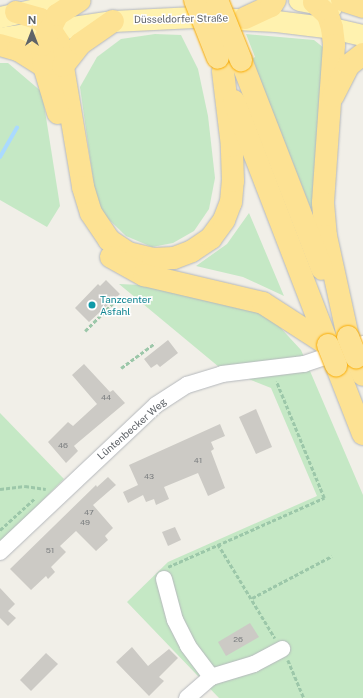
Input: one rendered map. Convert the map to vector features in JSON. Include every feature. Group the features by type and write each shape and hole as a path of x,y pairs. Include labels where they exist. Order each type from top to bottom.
{"highway":[{"path":"80,0 57,15 42,45 53,66 83,187 91,213 109,240 128,253 153,259 180,256 192,251 211,238 224,220 231,202 232,146 220,65"},
{"path":"195,0 363,434"},
{"path":"217,0 357,354"},
{"path":"245,18 271,6 275,0"},
{"path":"342,0 363,7"},
{"path":"307,1 328,15 332,28 334,45 328,108 322,203 326,236 357,354"},
{"path":"8,14 40,19 50,29"},
{"path":"53,66 80,44 113,21"},
{"path":"0,45 18,50 53,66"},
{"path":"328,108 341,78 349,65 363,54"},
{"path":"53,66 57,108 71,192 81,224 96,246 117,261 144,274 263,303 328,345"}],"main road":[{"path":"8,14 75,0"},
{"path":"307,1 363,11"},
{"name":"Düsseldorfer Straße","path":"0,38 50,29 113,21 187,17 245,18 332,28 363,35"}],"street":[{"name":"Lüntenbecker Weg","path":"0,552 156,405 187,385 222,374 304,364 357,354"},
{"path":"167,572 175,620 188,646 211,678"},
{"path":"187,698 211,678 254,664 282,649"}],"path":[{"path":"85,331 116,300"},
{"path":"121,368 155,343"},
{"path":"167,572 218,544 324,498 271,367"},
{"path":"0,490 25,486 49,489"},
{"path":"218,544 282,649 294,671 304,698"},
{"path":"252,598 332,556"}],"green space":[{"path":"155,34 181,35 198,69 208,116 215,178 209,209 194,231 173,243 152,247 126,236 97,208 80,87 97,57 121,39"},
{"path":"246,34 314,40 324,48 316,222 252,59 255,57"},
{"path":"0,63 8,63 42,92 60,206 47,227 0,200"},
{"path":"249,213 284,296 243,277 196,266 227,244"},
{"path":"119,284 163,286 266,312 301,350 363,495 363,698 219,698 127,602 168,562 317,496 271,388 219,367"},
{"path":"0,413 64,479 0,543"}],"building":[{"name":"Tanzcenter Asfahl","path":"106,280 120,294 89,322 75,308 98,284 100,286"},
{"path":"168,340 178,353 160,367 157,364 151,368 144,359"},
{"path":"84,364 110,392 113,390 125,403 74,446 78,451 66,463 48,442 68,422 73,426 97,404 72,375"},
{"path":"256,409 272,447 256,454 239,417"},
{"path":"220,424 225,436 211,442 214,449 211,451 225,488 208,496 198,473 164,487 169,499 156,505 154,499 146,502 143,495 128,503 123,492 138,485 129,465"},
{"path":"108,477 116,485 93,505 113,528 105,536 108,540 96,551 76,531 60,546 66,552 51,567 55,572 48,579 46,576 31,590 10,569 96,485 97,487"},
{"path":"175,527 181,540 168,546 162,532"},
{"path":"0,588 15,604 8,611 16,618 8,626 0,618"},
{"path":"250,623 259,637 226,656 218,642"},
{"path":"132,647 148,666 169,649 178,658 159,677 164,681 149,696 116,662"},
{"path":"46,653 58,664 31,691 20,680"}],"waterway":[{"path":"0,157 17,127"}],"place":[{"name":"Tanzcenter Asfahl","path":"92,305"}]}
